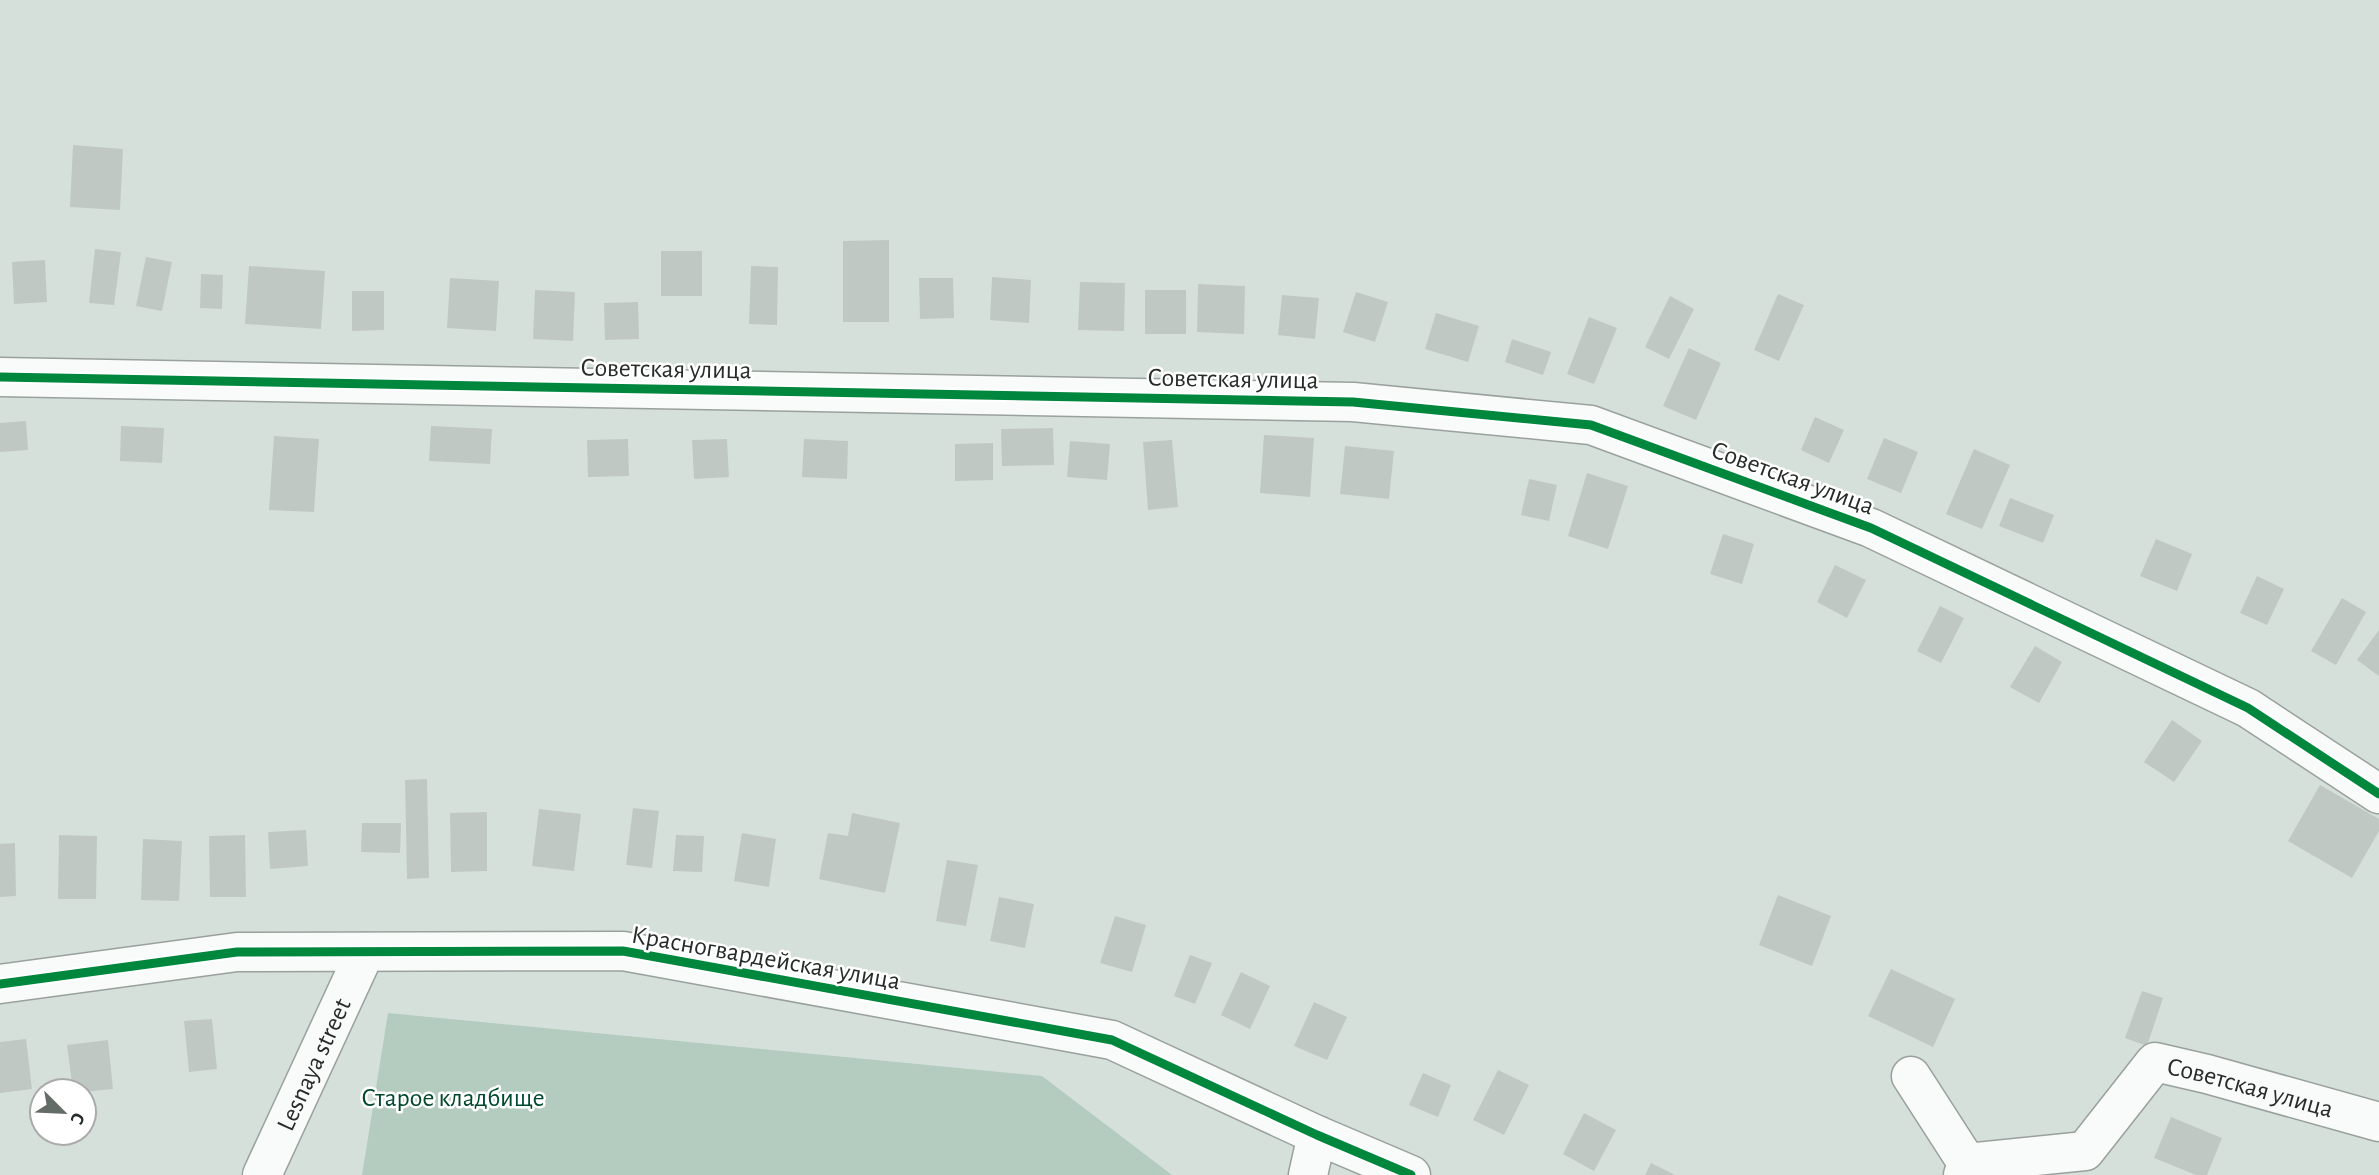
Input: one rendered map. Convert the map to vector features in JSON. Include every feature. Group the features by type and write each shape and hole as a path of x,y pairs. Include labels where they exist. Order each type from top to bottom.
{"street":[{"name":"Советская улица","path":"0,377 1353,402 1591,425 1871,528 2248,708 2379,794"},
{"name":"Красногвардейская улица","path":"0,984 237,953 623,951 1112,1040 1317,1135 1411,1175"},
{"name":"Lesnaya street","path":"262,1175 365,952"},
{"name":"Советская улица","path":"1965,1169 2085,1151 2155,1062 2207,1073 2379,1122"},
{"path":"1911,1076 1965,1169"},
{"path":"1308,1175 1317,1135"}],"green space":[{"name":"Старое кладбище","path":"388,1013 1042,1076 1172,1175 362,1175"}],"building":[{"path":"73,145 123,149 120,210 70,207"},
{"path":"889,240 889,322 843,322 843,241"},
{"path":"95,249 121,252 114,305 89,303"},
{"path":"661,251 702,251 702,296 661,296"},
{"path":"146,257 172,262 162,311 136,306"},
{"path":"45,260 47,302 14,304 12,262"},
{"path":"249,266 325,271 321,329 245,324"},
{"path":"751,266 778,267 777,325 749,324"},
{"path":"201,274 223,275 222,309 200,308"},
{"path":"992,277 1031,280 1029,323 990,320"},
{"path":"450,278 499,281 496,331 447,328"},
{"path":"919,278 953,278 954,318 920,319"},
{"path":"1080,282 1125,283 1124,331 1078,330"},
{"path":"1198,284 1245,286 1244,334 1197,332"},
{"path":"535,290 575,292 573,341 533,339"},
{"path":"1145,290 1186,290 1186,334 1145,334"},
{"path":"352,291 384,291 384,330 352,331"},
{"path":"1356,292 1388,302 1375,342 1343,332"},
{"path":"1778,294 1804,305 1779,361 1754,350"},
{"path":"1282,295 1319,298 1315,339 1278,335"},
{"path":"1670,296 1694,309 1669,359 1645,347"},
{"path":"638,302 639,339 605,340 604,303"},
{"path":"1436,313 1479,326 1468,362 1425,349"},
{"path":"1589,317 1617,328 1594,384 1567,374"},
{"path":"1512,339 1551,352 1543,375 1505,362"},
{"path":"1689,348 1721,363 1696,420 1663,406"},
{"path":"1815,417 1844,430 1829,463 1801,450"},
{"path":"26,421 28,450 0,452 0,423"},
{"path":"121,426 164,428 162,463 120,461"},
{"path":"431,426 492,429 490,464 429,461"},
{"path":"1053,428 1054,465 1002,466 1001,429"},
{"path":"1264,435 1314,438 1310,497 1260,493"},
{"path":"274,436 319,439 314,512 269,510"},
{"path":"1884,438 1918,452 1901,493 1867,479"},
{"path":"628,439 629,476 588,477 587,440"},
{"path":"727,439 729,477 694,479 692,440"},
{"path":"804,439 848,441 847,479 802,477"},
{"path":"1172,440 1178,507 1148,510 1143,442"},
{"path":"1070,441 1110,444 1107,480 1067,477"},
{"path":"993,443 993,480 955,481 955,444"},
{"path":"1345,446 1394,451 1389,499 1340,494"},
{"path":"1974,449 2010,465 1982,529 1946,514"},
{"path":"1587,473 1628,486 1608,549 1568,536"},
{"path":"1529,479 1557,485 1549,521 1521,515"},
{"path":"2010,498 2054,515 2043,543 1999,526"},
{"path":"1723,534 1754,544 1742,584 1710,574"},
{"path":"2156,539 2192,554 2177,591 2140,576"},
{"path":"1835,565 1866,580 1847,618 1817,602"},
{"path":"2257,576 2284,589 2267,625 2240,613"},
{"path":"2342,598 2366,612 2336,665 2311,651"},
{"path":"1940,606 1964,618 1941,663 1917,651"},
{"path":"2379,630 2379,676 2357,660"},
{"path":"2035,646 2062,662 2039,703 2010,687"},
{"path":"2172,720 2202,741 2174,782 2144,762"},
{"path":"427,779 429,878 407,879 405,780"},
{"path":"2320,785 2379,819 2379,831 2352,878 2288,841"},
{"path":"633,808 659,811 652,868 626,865"},
{"path":"539,809 581,814 574,871 532,866"},
{"path":"487,812 487,871 451,872 450,813"},
{"path":"852,813 900,823 885,893 819,879 828,833 848,836"},
{"path":"362,823 401,823 400,853 361,852"},
{"path":"306,830 308,866 270,869 268,832"},
{"path":"742,833 776,839 769,887 734,881"},
{"path":"59,835 97,836 96,899 58,899"},
{"path":"245,835 246,897 210,897 209,836"},
{"path":"676,835 704,836 702,872 673,871"},
{"path":"143,839 182,841 179,901 141,900"},
{"path":"15,843 16,896 0,897 0,844"},
{"path":"947,860 978,865 966,926 936,921"},
{"path":"1778,895 1831,916 1812,966 1759,945"},
{"path":"999,897 1034,904 1025,948 990,941"},
{"path":"1115,916 1146,925 1132,972 1100,963"},
{"path":"1190,955 1212,963 1195,1004 1174,996"},
{"path":"1891,969 1955,999 1933,1047 1868,1016"},
{"path":"1241,972 1270,986 1250,1029 1221,1015"},
{"path":"2142,991 2163,998 2147,1046 2125,1038"},
{"path":"1314,1002 1347,1017 1327,1060 1294,1046"},
{"path":"212,1019 217,1069 189,1072 184,1021"},
{"path":"26,1039 31,1077 28,1077 28,1090 0,1093 0,1042"},
{"path":"108,1040 113,1089 98,1091 98,1077 71,1077 67,1045"},
{"path":"1498,1070 1529,1085 1504,1135 1473,1120"},
{"path":"1423,1073 1451,1085 1438,1117 1409,1105"},
{"path":"1584,1113 1616,1130 1594,1171 1563,1154"},
{"path":"2171,1117 2222,1138 2207,1175 2196,1175 2154,1158"},
{"path":"1651,1163 1675,1175 1645,1175"}],"cycle path":[{"path":"0,377 1353,402 1591,425 1871,528 2248,708 2379,794"},
{"path":"0,984 237,952 623,951 1112,1040 1317,1135 1411,1175"}]}
